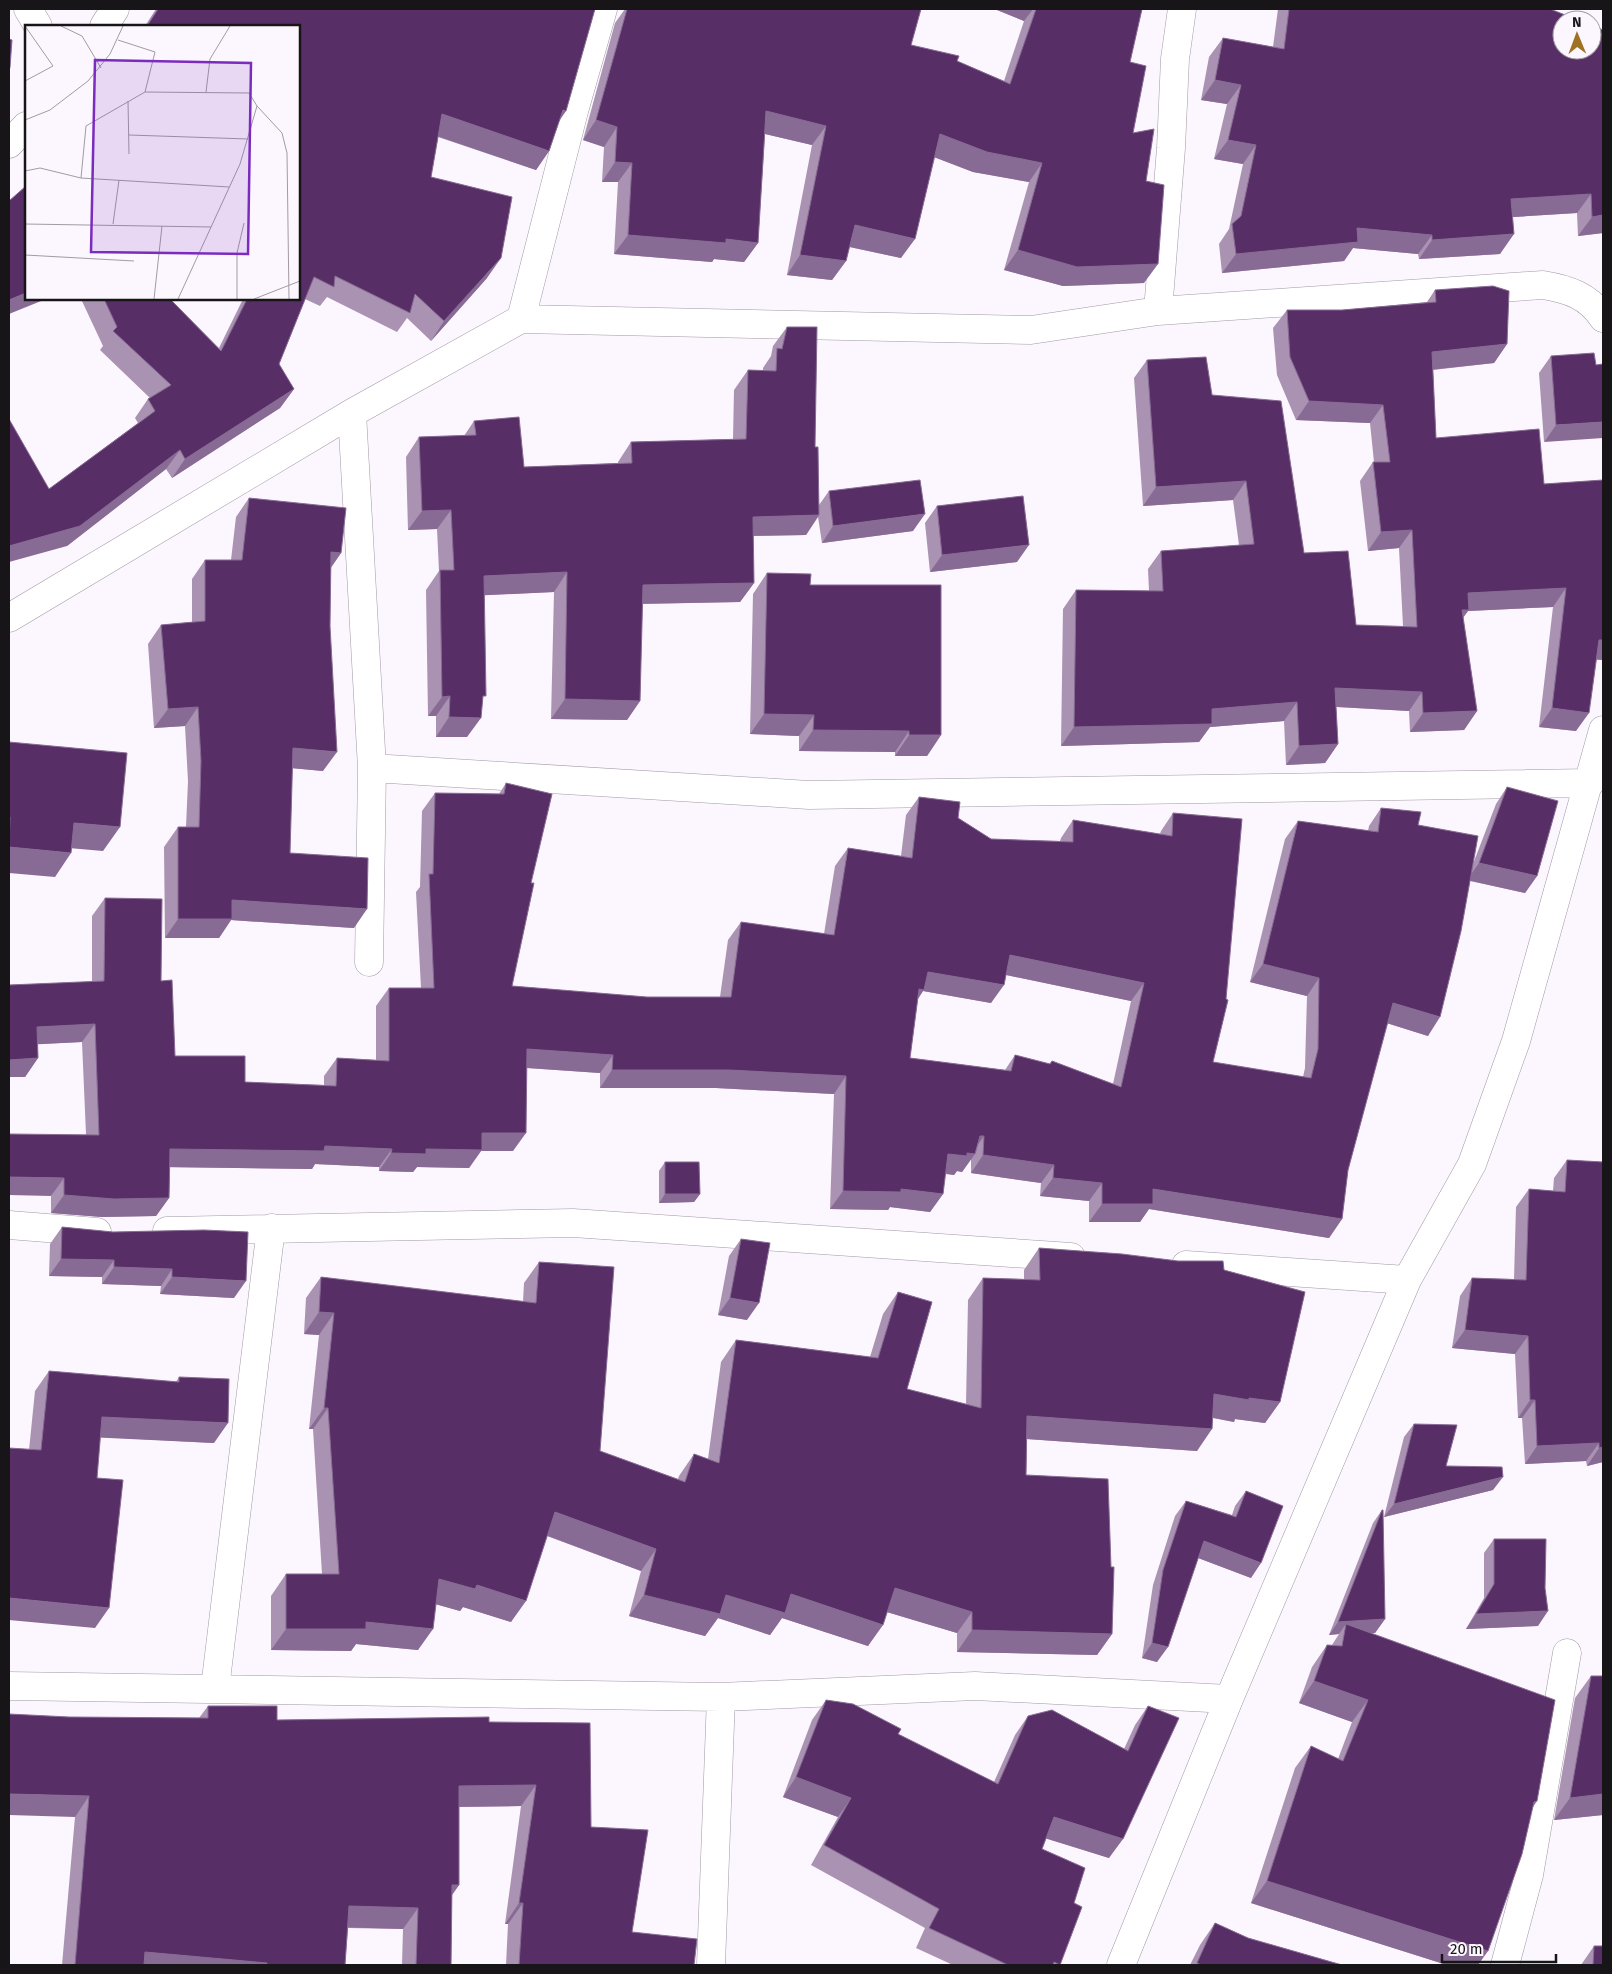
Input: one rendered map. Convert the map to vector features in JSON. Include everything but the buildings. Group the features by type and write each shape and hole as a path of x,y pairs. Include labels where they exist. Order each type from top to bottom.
{"street":[{"path":"28,9 37,25"},
{"path":"105,25 115,9"},
{"path":"521,319 574,110 603,9"},
{"path":"1158,311 1171,148 1175,59 1182,9"},
{"path":"9,144 25,127"},
{"path":"9,618 352,413 521,319 1031,330 1158,311 1543,286 1568,289 1595,305 1603,318"},
{"path":"352,413 372,768 370,962"},
{"path":"1121,1965 1229,1699 1407,1280 1472,1164 1516,1041 1590,783 1603,730"},
{"path":"372,768 809,795 1590,783"},
{"path":"9,1225 101,1233 573,1223 1099,1259"},
{"path":"215,1688 271,1228"},
{"path":"1158,1263 1407,1280"},
{"path":"1505,1965 1529,1875 1567,1653"},
{"path":"9,1686 721,1697 975,1686 1229,1699"},
{"path":"711,1965 721,1697"}]}
